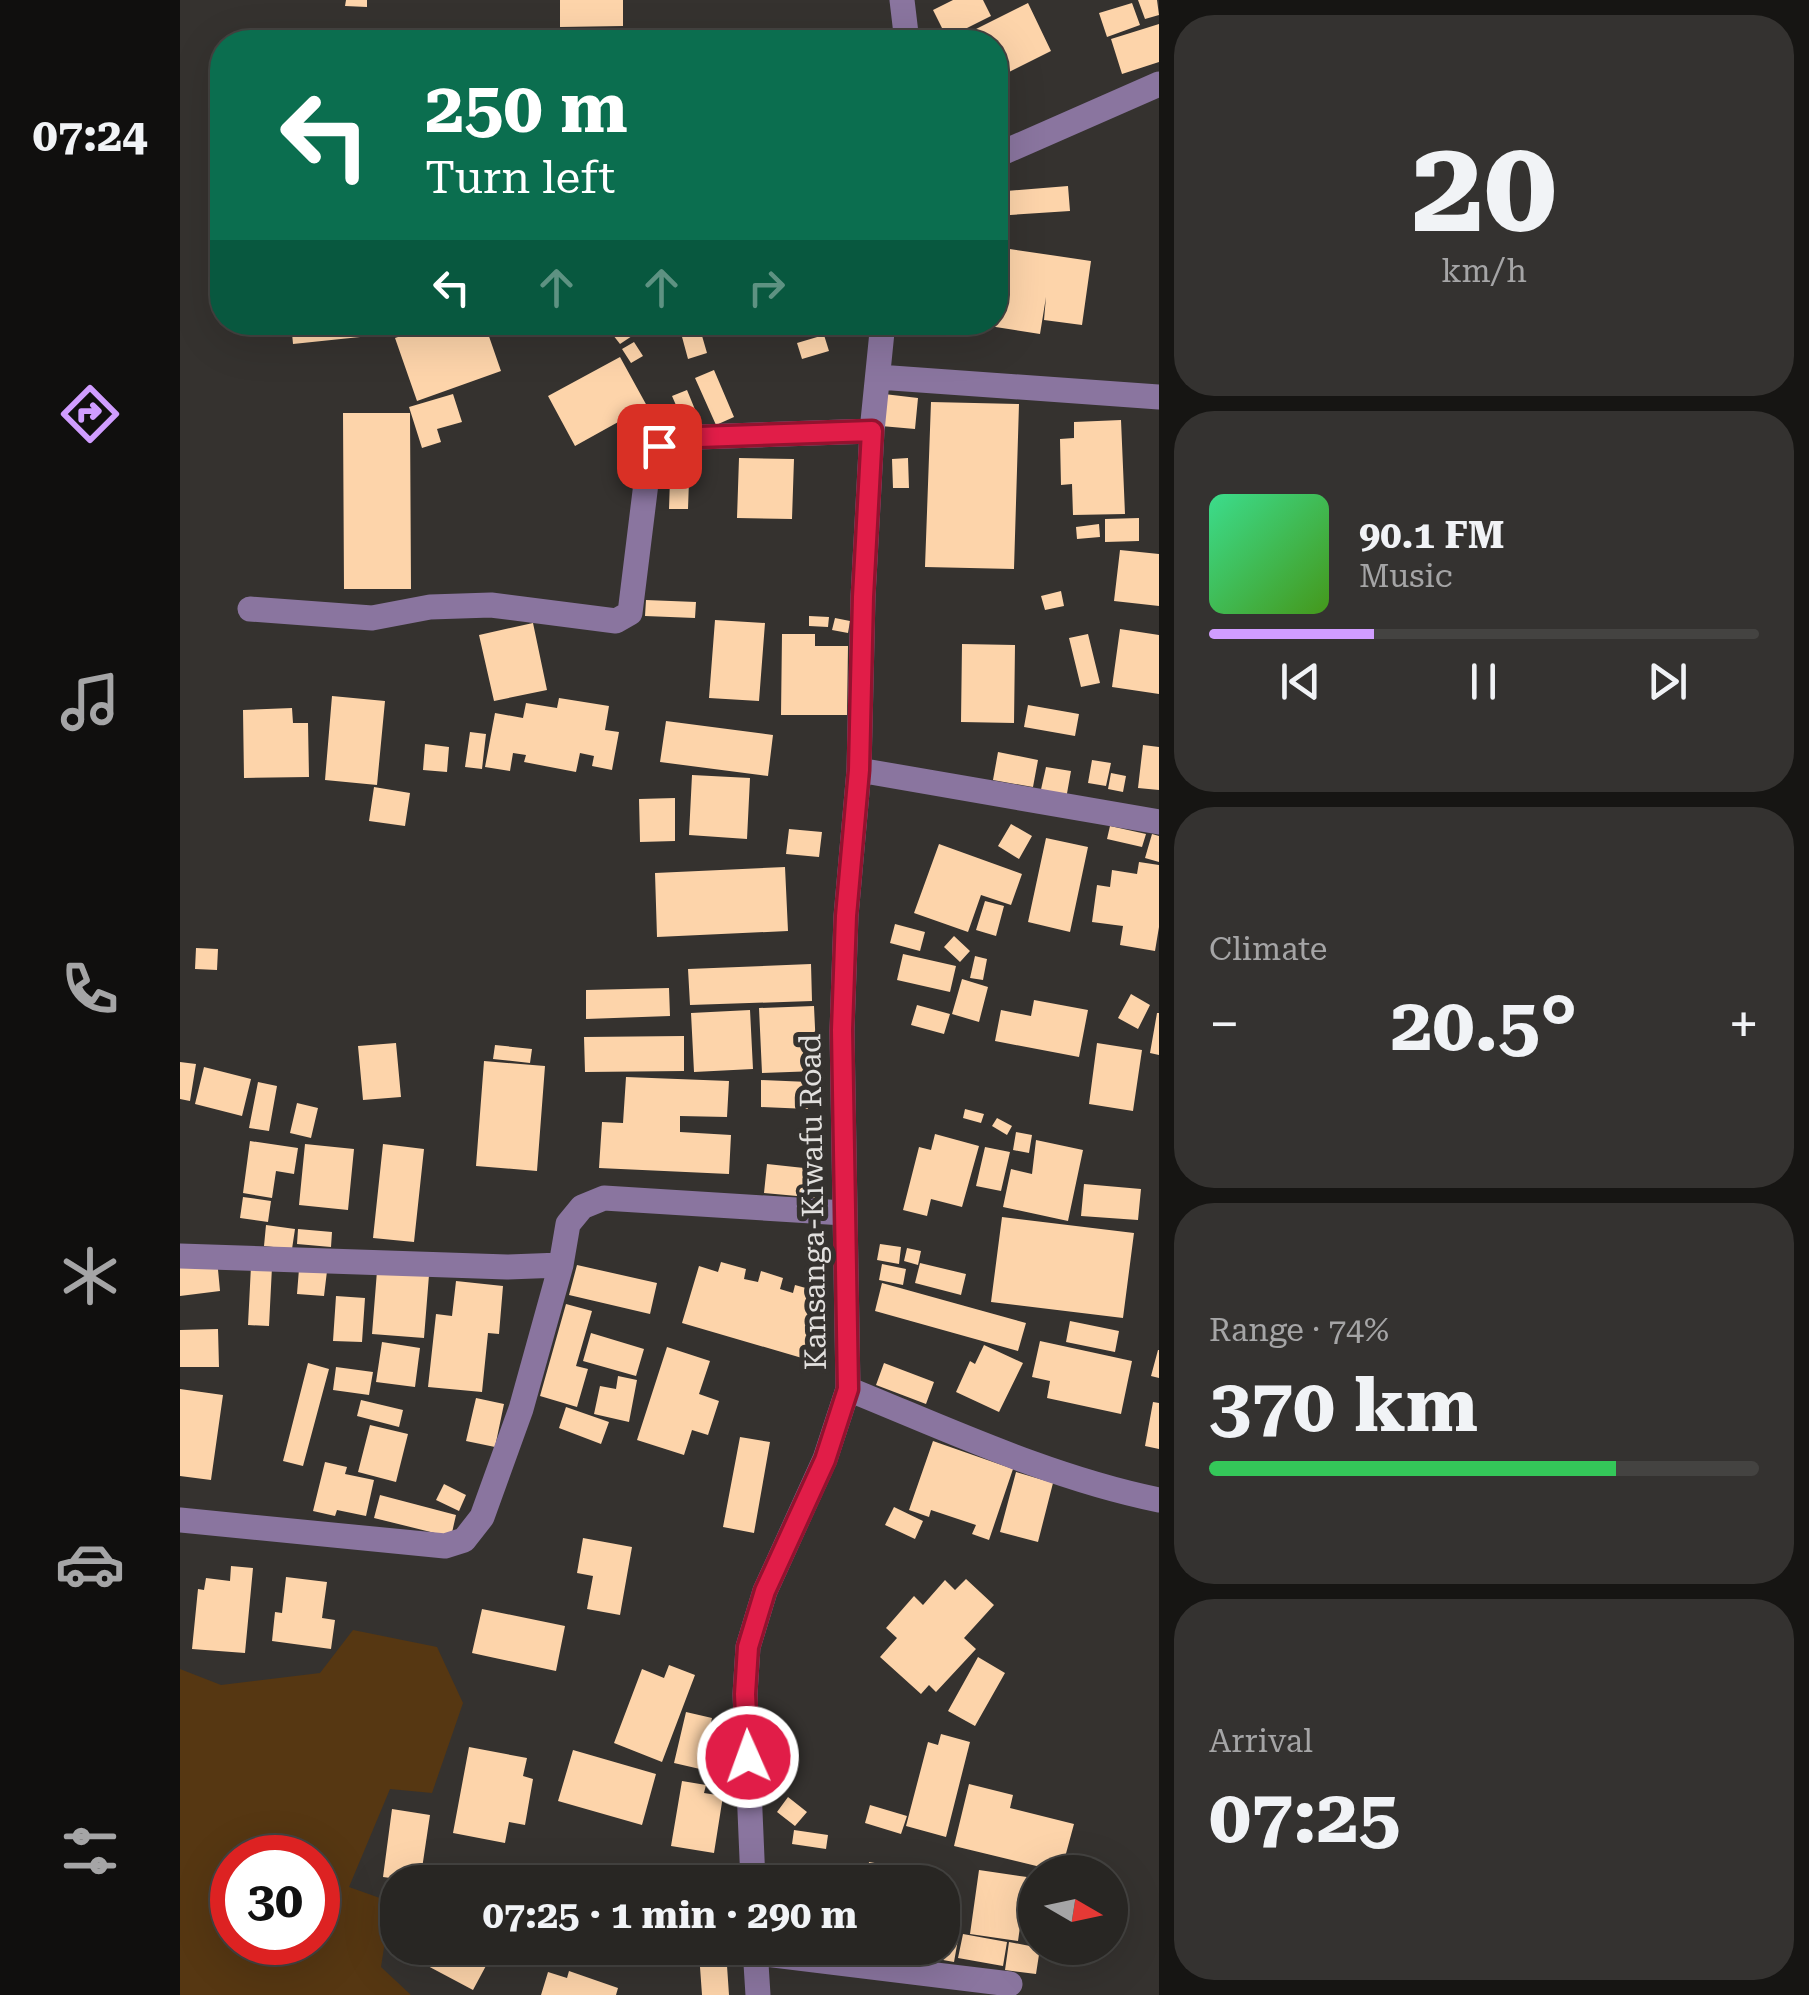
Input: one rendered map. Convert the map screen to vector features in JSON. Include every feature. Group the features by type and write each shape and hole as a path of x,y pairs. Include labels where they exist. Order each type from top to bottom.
{"street":[{"path":"902,0 906,30"},
{"path":"1008,150 1159,84"},
{"name":"Kansanga-Kiwafu Road","path":"752,1865 745,1694 748,1647 765,1591 825,1460 848,1389 842,1030 846,916 859,770 872,431 882,335"},
{"path":"878,377 1159,397"},
{"path":"250,609 372,618 430,608 492,606 616,622 630,613 649,459 659,446 670,438 872,431"},
{"path":"859,770 1159,822"},
{"path":"180,1520 445,1546 464,1540 482,1518 521,1409 561,1265 568,1224 582,1207 604,1198 844,1213"},
{"path":"180,1256 508,1267 561,1265"},
{"path":"848,1389 1001,1452 1121,1492 1159,1500"},
{"path":"756,1965 758,1995"},
{"path":"868,1965 1010,1984"}],"shaded area":[{"path":"353,1630 437,1647 463,1703 432,1793 390,1789 349,1887 380,1898 380,1965 411,1995 180,1995 180,1669 221,1685 320,1673"}],"building":[{"path":"346,0 367,0 367,7 345,6"},
{"path":"560,0 623,0 623,26 560,27"},
{"path":"953,0 983,0 991,16 963,30 943,30 933,10"},
{"path":"1138,0 1157,0 1159,15 1145,19"},
{"path":"1028,3 1051,51 1008,72 1008,30 974,30"},
{"path":"1132,3 1140,25 1107,37 1099,13"},
{"path":"1159,24 1159,62 1122,74 1111,39"},
{"path":"1068,186 1070,211 1008,215 1008,191"},
{"path":"1008,249 1091,261 1082,325 1044,320 1046,297 1040,334 1008,329"},
{"path":"292,335 379,335 293,344"},
{"path":"489,335 501,371 417,401 395,338"},
{"path":"613,335 631,335 632,336 620,344"},
{"path":"682,335 702,335 707,353 688,359"},
{"path":"824,335 829,351 802,359 797,343"},
{"path":"634,342 643,356 631,363 622,349"},
{"path":"620,357 647,406 575,446 548,396"},
{"path":"714,370 734,417 716,425 695,378"},
{"path":"687,390 696,412 682,419 672,396"},
{"path":"453,394 462,422 437,429 441,442 422,448 409,407"},
{"path":"884,394 918,398 915,429 881,426"},
{"path":"931,402 1019,404 1014,569 925,567"},
{"path":"343,413 410,413 411,589 344,589"},
{"path":"1121,420 1125,514 1073,515 1072,484 1061,485 1060,439 1074,438 1074,422"},
{"path":"666,453 693,453 693,473 666,474"},
{"path":"739,458 794,459 792,519 737,518"},
{"path":"908,458 909,488 893,488 892,459"},
{"path":"670,479 689,480 688,509 669,509"},
{"path":"1139,518 1139,541 1105,542 1105,519"},
{"path":"1099,524 1100,537 1077,539 1076,527"},
{"path":"1120,550 1159,554 1159,606 1114,601"},
{"path":"1061,591 1064,606 1045,610 1041,596"},
{"path":"646,600 696,602 695,618 645,616"},
{"path":"809,616 829,617 828,627 809,626"},
{"path":"835,618 850,621 848,633 832,630"},
{"path":"715,620 765,623 759,701 709,698"},
{"path":"533,623 547,690 494,701 479,635"},
{"path":"1120,629 1159,635 1159,694 1112,687"},
{"path":"782,634 815,634 815,646 848,646 847,715 781,715"},
{"path":"1088,634 1100,683 1081,687 1069,638"},
{"path":"962,644 1015,645 1014,723 961,722"},
{"path":"332,696 385,701 377,785 325,780"},
{"path":"559,698 609,706 605,730 619,732 612,770 592,766 594,756 580,753 576,772 524,762 526,755 513,753 510,771 485,767 495,713 523,718 526,703 557,708"},
{"path":"1028,705 1079,714 1075,736 1024,727"},
{"path":"292,708 293,723 308,723 309,777 244,778 243,710"},
{"path":"666,721 773,735 768,776 660,762"},
{"path":"470,732 486,734 482,769 465,767"},
{"path":"425,744 449,747 447,772 423,770"},
{"path":"1143,745 1159,747 1159,790 1138,788"},
{"path":"998,752 1038,760 1033,787 993,780"},
{"path":"1092,760 1111,763 1106,786 1088,783"},
{"path":"1046,767 1071,771 1066,799 1040,794"},
{"path":"1111,773 1126,776 1123,792 1108,789"},
{"path":"692,775 750,778 747,839 689,835"},
{"path":"374,787 410,793 405,826 369,821"},
{"path":"675,798 675,841 640,842 639,799"},
{"path":"1011,824 1032,836 1019,859 998,846"},
{"path":"1110,826 1146,834 1142,847 1107,839"},
{"path":"789,829 822,832 819,857 786,854"},
{"path":"1152,834 1159,836 1159,862 1145,858"},
{"path":"1046,838 1088,847 1070,932 1028,922"},
{"path":"939,844 1022,874 1011,905 981,895 968,932 914,913"},
{"path":"1139,862 1159,865 1155,951 1120,945 1123,926 1092,922 1097,885 1110,887 1112,870 1137,874"},
{"path":"785,867 788,931 657,937 655,873"},
{"path":"985,901 1004,906 996,936 976,930"},
{"path":"895,924 925,932 920,951 890,943"},
{"path":"954,936 970,951 960,962 944,947"},
{"path":"196,948 218,949 217,970 195,969"},
{"path":"903,954 956,966 950,992 897,980"},
{"path":"975,956 987,959 983,980 970,978"},
{"path":"811,964 812,1001 690,1005 688,969"},
{"path":"962,979 988,987 979,1022 952,1014"},
{"path":"669,988 670,1016 586,1019 586,990"},
{"path":"1131,994 1150,1005 1138,1029 1118,1018"},
{"path":"1034,1000 1088,1010 1079,1057 995,1041 1001,1010 1031,1016"},
{"path":"917,1005 950,1014 944,1034 911,1025"},
{"path":"814,1006 817,1071 762,1073 759,1008"},
{"path":"750,1010 753,1069 694,1072 691,1013"},
{"path":"1159,1013 1159,1055 1150,1053"},
{"path":"684,1036 684,1071 585,1072 584,1037"},
{"path":"396,1043 401,1097 363,1100 358,1046"},
{"path":"1097,1043 1142,1050 1133,1111 1089,1104"},
{"path":"495,1045 532,1049 530,1063 493,1059"},
{"path":"484,1061 545,1066 537,1171 476,1166"},
{"path":"180,1062 196,1064 190,1101 180,1099"},
{"path":"204,1067 251,1079 242,1116 195,1104"},
{"path":"626,1077 729,1081 727,1117 680,1116 680,1132 731,1135 729,1174 599,1168 602,1122 623,1123"},
{"path":"761,1080 809,1082 808,1109 761,1107"},
{"path":"258,1082 277,1086 269,1131 249,1128"},
{"path":"297,1103 318,1108 311,1138 290,1133"},
{"path":"965,1109 984,1114 981,1123 963,1118"},
{"path":"997,1118 1012,1126 1007,1135 992,1126"},
{"path":"1016,1132 1032,1135 1029,1153 1013,1150"},
{"path":"935,1134 979,1146 962,1207 931,1199 927,1216 903,1210 919,1147 931,1150"},
{"path":"1036,1140 1083,1150 1068,1221 1003,1207 1011,1169 1032,1174"},
{"path":"250,1141 298,1148 294,1174 276,1171 272,1198 243,1193"},
{"path":"807,1141 825,1143 819,1198 764,1193 767,1164 804,1168"},
{"path":"305,1144 354,1149 348,1210 299,1205"},
{"path":"383,1144 424,1149 414,1242 373,1238"},
{"path":"985,1147 1010,1152 1001,1191 976,1186"},
{"path":"1084,1184 1141,1189 1138,1220 1081,1216"},
{"path":"243,1197 271,1201 268,1222 240,1218"},
{"path":"1002,1217 1134,1233 1123,1318 991,1302"},
{"path":"266,1225 295,1229 292,1249 264,1246"},
{"path":"298,1229 332,1232 331,1247 297,1244"},
{"path":"880,1244 901,1247 899,1264 877,1260"},
{"path":"907,1248 921,1251 918,1265 904,1261"},
{"path":"217,1259 220,1291 180,1296 180,1264"},
{"path":"721,1262 746,1269 744,1279 758,1282 761,1271 783,1278 780,1289 793,1293 795,1285 820,1292 802,1358 682,1323 699,1266 718,1272"},
{"path":"920,1263 966,1274 961,1295 915,1283"},
{"path":"882,1264 906,1269 903,1285 879,1280"},
{"path":"577,1265 657,1283 650,1314 569,1295"},
{"path":"251,1266 272,1267 269,1326 248,1325"},
{"path":"299,1269 327,1271 324,1296 297,1294"},
{"path":"377,1271 429,1275 424,1338 372,1334"},
{"path":"456,1281 503,1286 499,1334 488,1333 482,1392 428,1387 436,1314 452,1316"},
{"path":"882,1283 1026,1323 1018,1351 875,1311"},
{"path":"336,1296 365,1298 362,1342 333,1341"},
{"path":"566,1304 592,1311 576,1366 588,1369 577,1407 540,1396"},
{"path":"1070,1321 1119,1331 1115,1352 1066,1342"},
{"path":"218,1329 219,1367 180,1367 180,1330"},
{"path":"591,1333 644,1349 636,1376 583,1361"},
{"path":"1040,1341 1132,1361 1121,1414 1047,1398 1050,1381 1032,1377"},
{"path":"382,1342 420,1348 415,1387 376,1382"},
{"path":"984,1345 1023,1363 999,1412 956,1392 970,1361 975,1364"},
{"path":"667,1347 710,1361 699,1394 719,1401 708,1435 692,1430 684,1455 637,1440"},
{"path":"1159,1350 1159,1378 1151,1376"},
{"path":"308,1363 329,1369 303,1466 283,1461"},
{"path":"884,1363 934,1382 926,1404 876,1385"},
{"path":"336,1367 373,1372 369,1395 333,1390"},
{"path":"618,1376 637,1380 629,1422 594,1414 600,1386 616,1389"},
{"path":"180,1389 223,1395 211,1480 180,1476"},
{"path":"476,1398 504,1404 495,1447 466,1441"},
{"path":"361,1400 403,1410 399,1427 357,1416"},
{"path":"1153,1402 1159,1403 1159,1449 1145,1446"},
{"path":"566,1407 609,1422 601,1444 559,1428"},
{"path":"370,1425 408,1434 396,1482 358,1472"},
{"path":"740,1437 770,1442 754,1533 723,1527"},
{"path":"933,1441 1013,1469 989,1540 972,1534 976,1525 931,1510 929,1517 909,1510"},
{"path":"325,1462 347,1467 345,1474 374,1480 366,1516 337,1510 335,1516 313,1511"},
{"path":"1016,1472 1053,1483 1038,1542 1000,1532"},
{"path":"444,1484 466,1495 459,1511 436,1500"},
{"path":"380,1495 456,1515 451,1537 374,1518"},
{"path":"894,1507 923,1521 915,1539 885,1525"},
{"path":"583,1538 632,1547 620,1615 587,1609 593,1576 577,1573"},
{"path":"231,1566 253,1568 245,1653 192,1649 198,1589 204,1590 206,1578 230,1581"},
{"path":"286,1577 327,1582 322,1618 335,1620 331,1649 272,1641 275,1612 282,1613"},
{"path":"966,1579 994,1605 964,1638 976,1649 936,1692 929,1685 921,1694 880,1657 897,1638 886,1628 914,1596 923,1605 945,1580 955,1590"},
{"path":"482,1609 565,1626 556,1671 472,1653"},
{"path":"978,1657 1005,1673 975,1726 948,1711"},
{"path":"669,1665 695,1675 662,1762 614,1743 642,1669 664,1678"},
{"path":"686,1712 712,1718 700,1769 674,1763"},
{"path":"941,1734 970,1742 946,1837 906,1826 928,1742 938,1745"},
{"path":"469,1747 527,1758 523,1776 533,1779 525,1825 509,1822 505,1843 453,1833"},
{"path":"573,1750 656,1774 642,1825 558,1801"},
{"path":"682,1781 706,1785 704,1793 723,1796 714,1853 671,1846"},
{"path":"969,1784 1013,1795 1010,1808 1074,1824 1066,1855 1018,1855 1018,1862 954,1846"},
{"path":"788,1797 807,1812 795,1826 777,1812"},
{"path":"870,1805 907,1816 901,1834 865,1823"},
{"path":"392,1809 430,1815 423,1865 385,1865"},
{"path":"794,1830 828,1835 826,1849 792,1844"},
{"path":"979,1870 1018,1876 1018,1941 970,1934"},
{"path":"963,1934 1007,1942 1003,1966 960,1958"},
{"path":"1009,1942 1018,1944 1018,1965 1037,1965 1036,1974 1005,1970"},
{"path":"426,1965 486,1965 473,1990"},
{"path":"700,1965 727,1965 729,1995 702,1995"},
{"path":"569,1971 618,1988 616,1995 541,1995 548,1972 567,1978"}],"route":[{"path":"659,446 670,438 872,431 859,770 846,916 842,1030 848,1389 825,1460 765,1591 748,1647 748,1757"}]}
